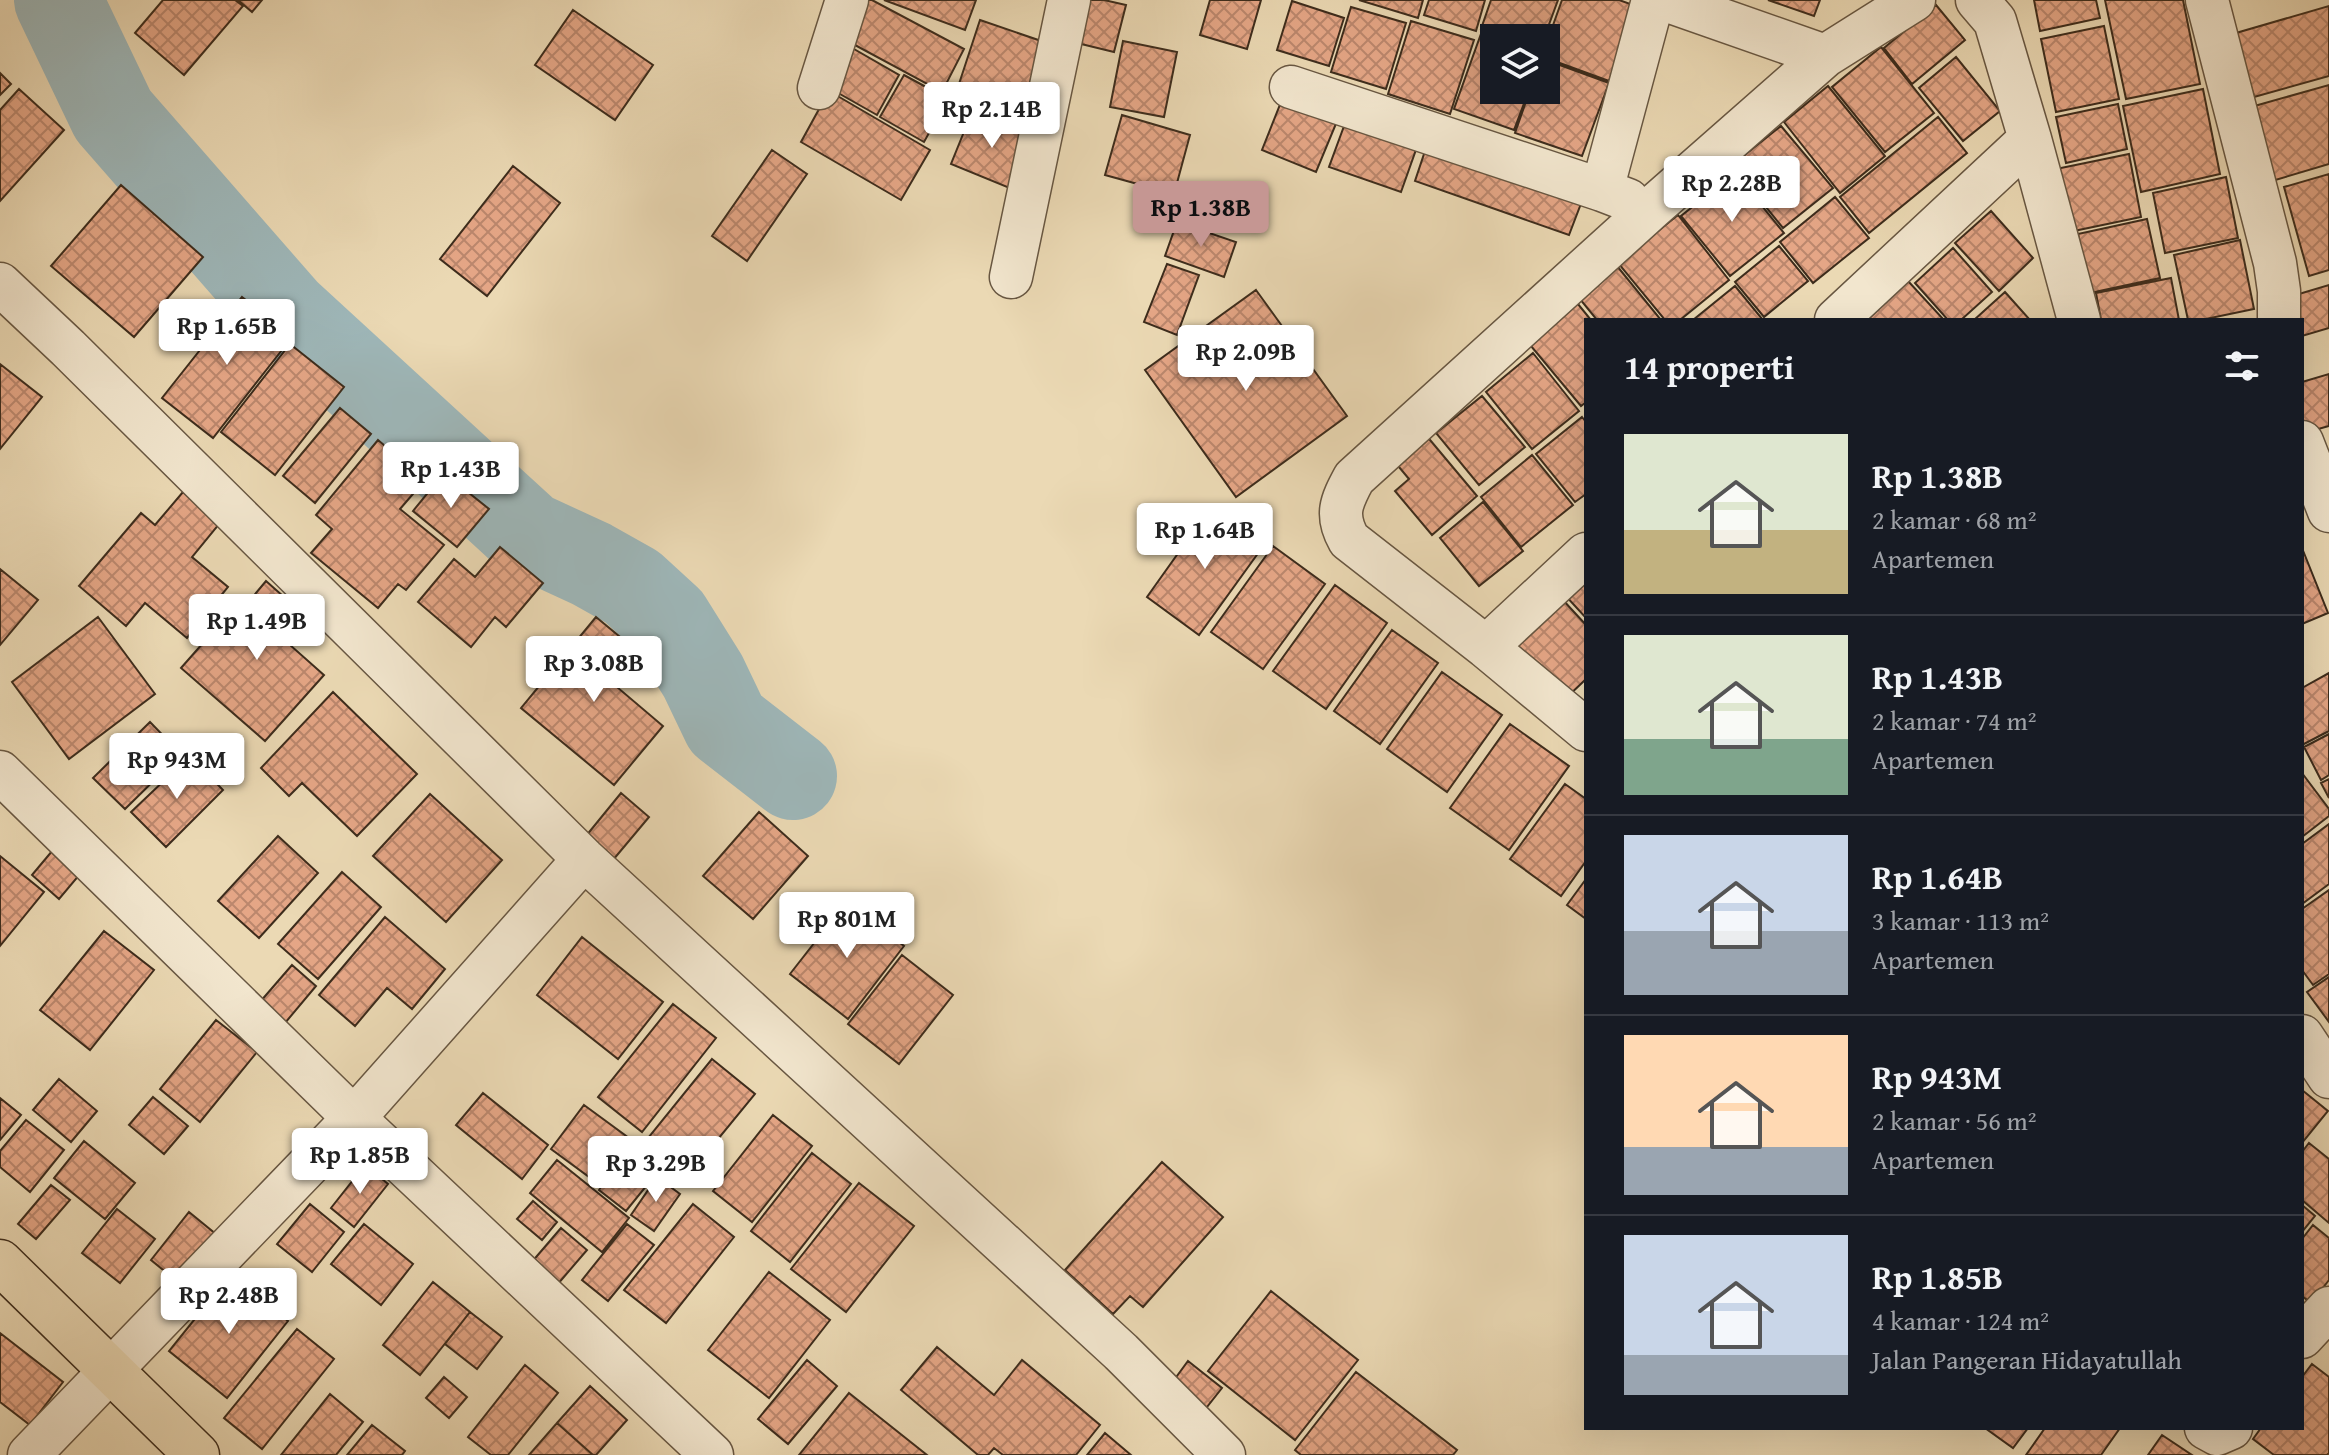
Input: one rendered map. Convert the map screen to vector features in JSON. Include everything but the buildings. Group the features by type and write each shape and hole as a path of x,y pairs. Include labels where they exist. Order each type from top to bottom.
{"main road":[{"path":"0,1262 197,1455"}],"street":[{"path":"819,88 847,0"},
{"path":"1011,277 1069,0"},
{"path":"1602,190 1653,0"},
{"path":"1665,0 1825,56"},
{"path":"1584,728 1349,540 1342,527 1340,513 1344,496 1354,478 1825,56 1914,0"},
{"path":"1977,0 1995,21 2078,318"},
{"path":"2207,0 2275,263 2279,318"},
{"path":"1291,87 1652,208"},
{"path":"1838,318 2030,139"},
{"path":"0,284 584,859 1121,1352 1224,1455"},
{"path":"2304,447 2329,511"},
{"path":"1486,647 1584,556"},
{"path":"0,772 354,1118 712,1455"},
{"path":"29,1455 354,1118 584,859"},
{"path":"2304,1039 2329,1077"}],"waterway":[{"path":"58,0 113,115 286,313 528,535 632,587 668,620 703,676 726,724 793,776"}]}
